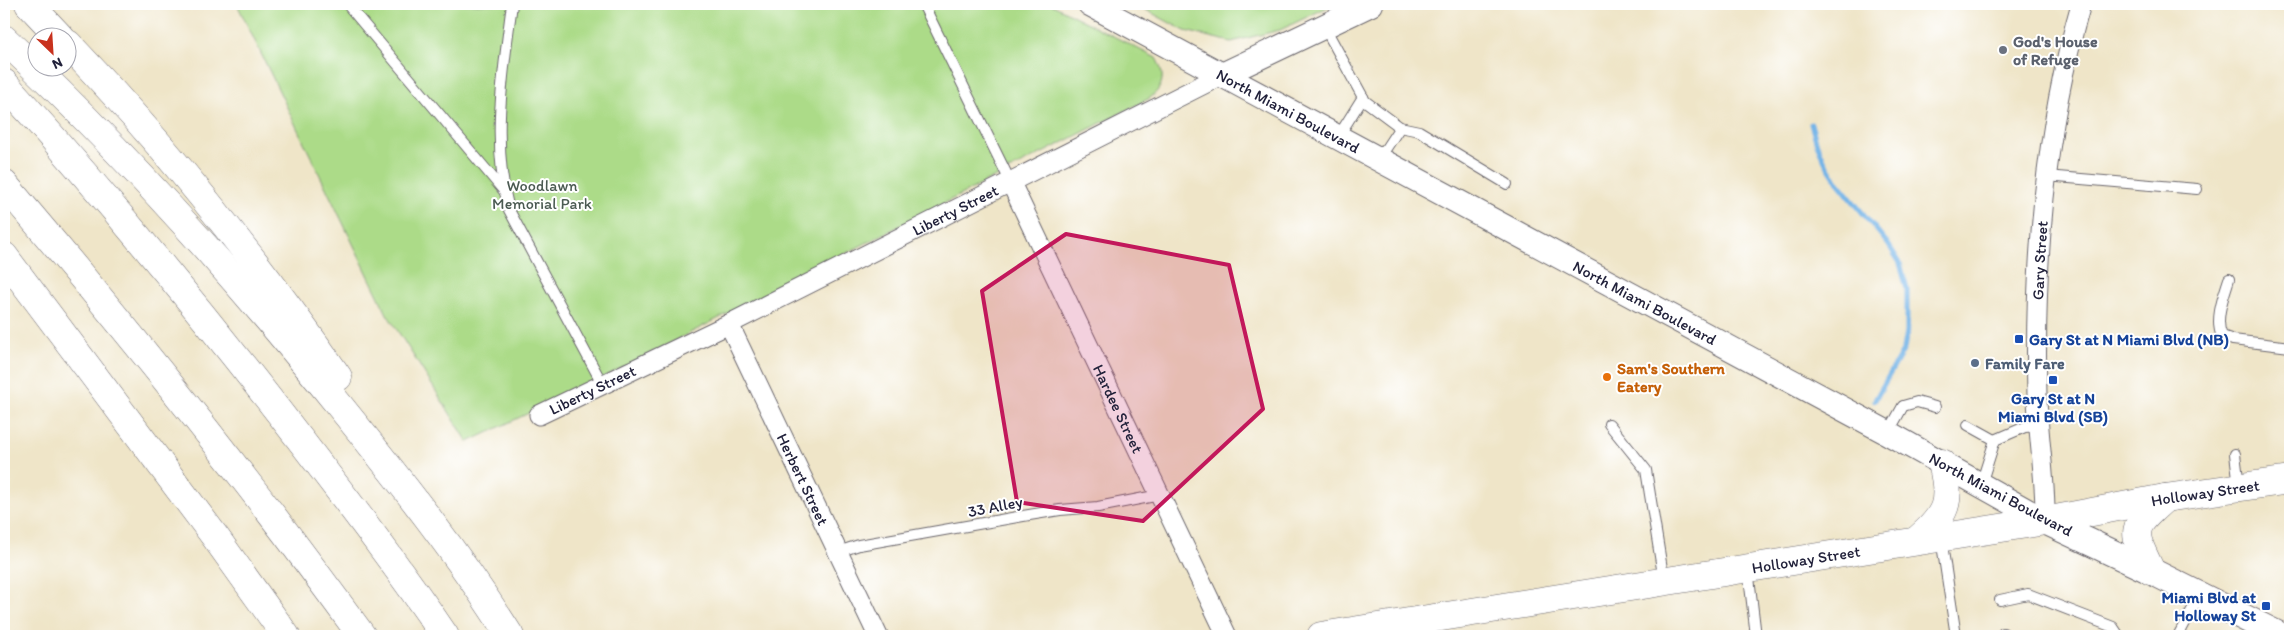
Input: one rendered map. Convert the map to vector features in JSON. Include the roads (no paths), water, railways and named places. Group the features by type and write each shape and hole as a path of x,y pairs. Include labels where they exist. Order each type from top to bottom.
{"main road":[{"path":"29,4 52,28"},
{"path":"4,38 102,135 209,251 312,372 408,494 510,636"},
{"path":"78,55 182,174 279,296 349,393 408,494"},
{"path":"4,83 154,256 254,380 338,488 445,636"},
{"path":"4,184 102,299 201,422 284,529 362,636"},
{"path":"4,256 216,538 286,636"},
{"path":"1929,539 1932,528 1945,510 1948,489 1942,463"},
{"name":"Holloway Street","path":"1321,636 2045,521 2165,498 2290,480"},
{"path":"2151,570 2138,543 2136,533 2141,519 2165,498"},
{"name":"North Miami Boulevard","path":"2045,521 2151,570 2282,636"}],"street":[{"name":"North Miami Boulevard","path":"1090,4 1888,433 2045,521"},
{"name":"Liberty Street","path":"539,415 728,324 1222,75 1371,4"},
{"name":"Gary Street","path":"2045,521 2046,493 2037,398 2037,263 2046,176 2057,102 2081,4"},
{"name":"Hardee Street","path":"1010,181 1227,636"},
{"name":"Herbert Street","path":"728,324 878,636"}],"lane":[{"path":"347,4 504,191"},
{"path":"512,4 499,126 499,156 504,191 510,210 603,385"},
{"path":"923,4 1010,181"},
{"path":"1324,26 1363,97 1400,127 1419,131 1507,184"},
{"path":"1338,137 1363,97"},
{"path":"1379,159 1400,127"},
{"path":"2046,176 2197,189"},
{"path":"2229,279 2223,298 2218,329 2222,336 2234,340 2290,347"},
{"path":"1888,433 1903,406 1917,402 1935,407"},
{"path":"1609,424 1646,470 1664,582"},
{"path":"1968,425 1995,440"},
{"path":"1981,484 1995,440 2025,427 2039,426"},
{"path":"2235,454 2239,487"},
{"name":"33 Alley","path":"838,552 859,545 1023,516 1060,510 1098,507 1160,496"},
{"path":"1929,539 1956,636"},
{"path":"1748,568 1756,636"},
{"path":"2000,600 2028,594 2113,627 2119,636"},
{"path":"2178,636 2200,594"}],"waterway":[{"path":"1811,124 1826,164 1839,184 1888,244 1900,263 1907,289 1907,331 1904,349 1875,400"}],"place":[{"name":"God's House of Refuge","path":"2003,50"},
{"name":"Gary St at N Miami Blvd (NB)","path":"2019,339"},
{"name":"Family Fare","path":"1975,363"},
{"name":"Sam's Southern Eatery","path":"1607,377"},
{"name":"Gary St at N Miami Blvd (SB)","path":"2053,380"},
{"name":"Miami Blvd at Holloway St","path":"2266,606"}],"park label":[{"name":"Woodlawn Memorial Park","path":"542,194"}]}
